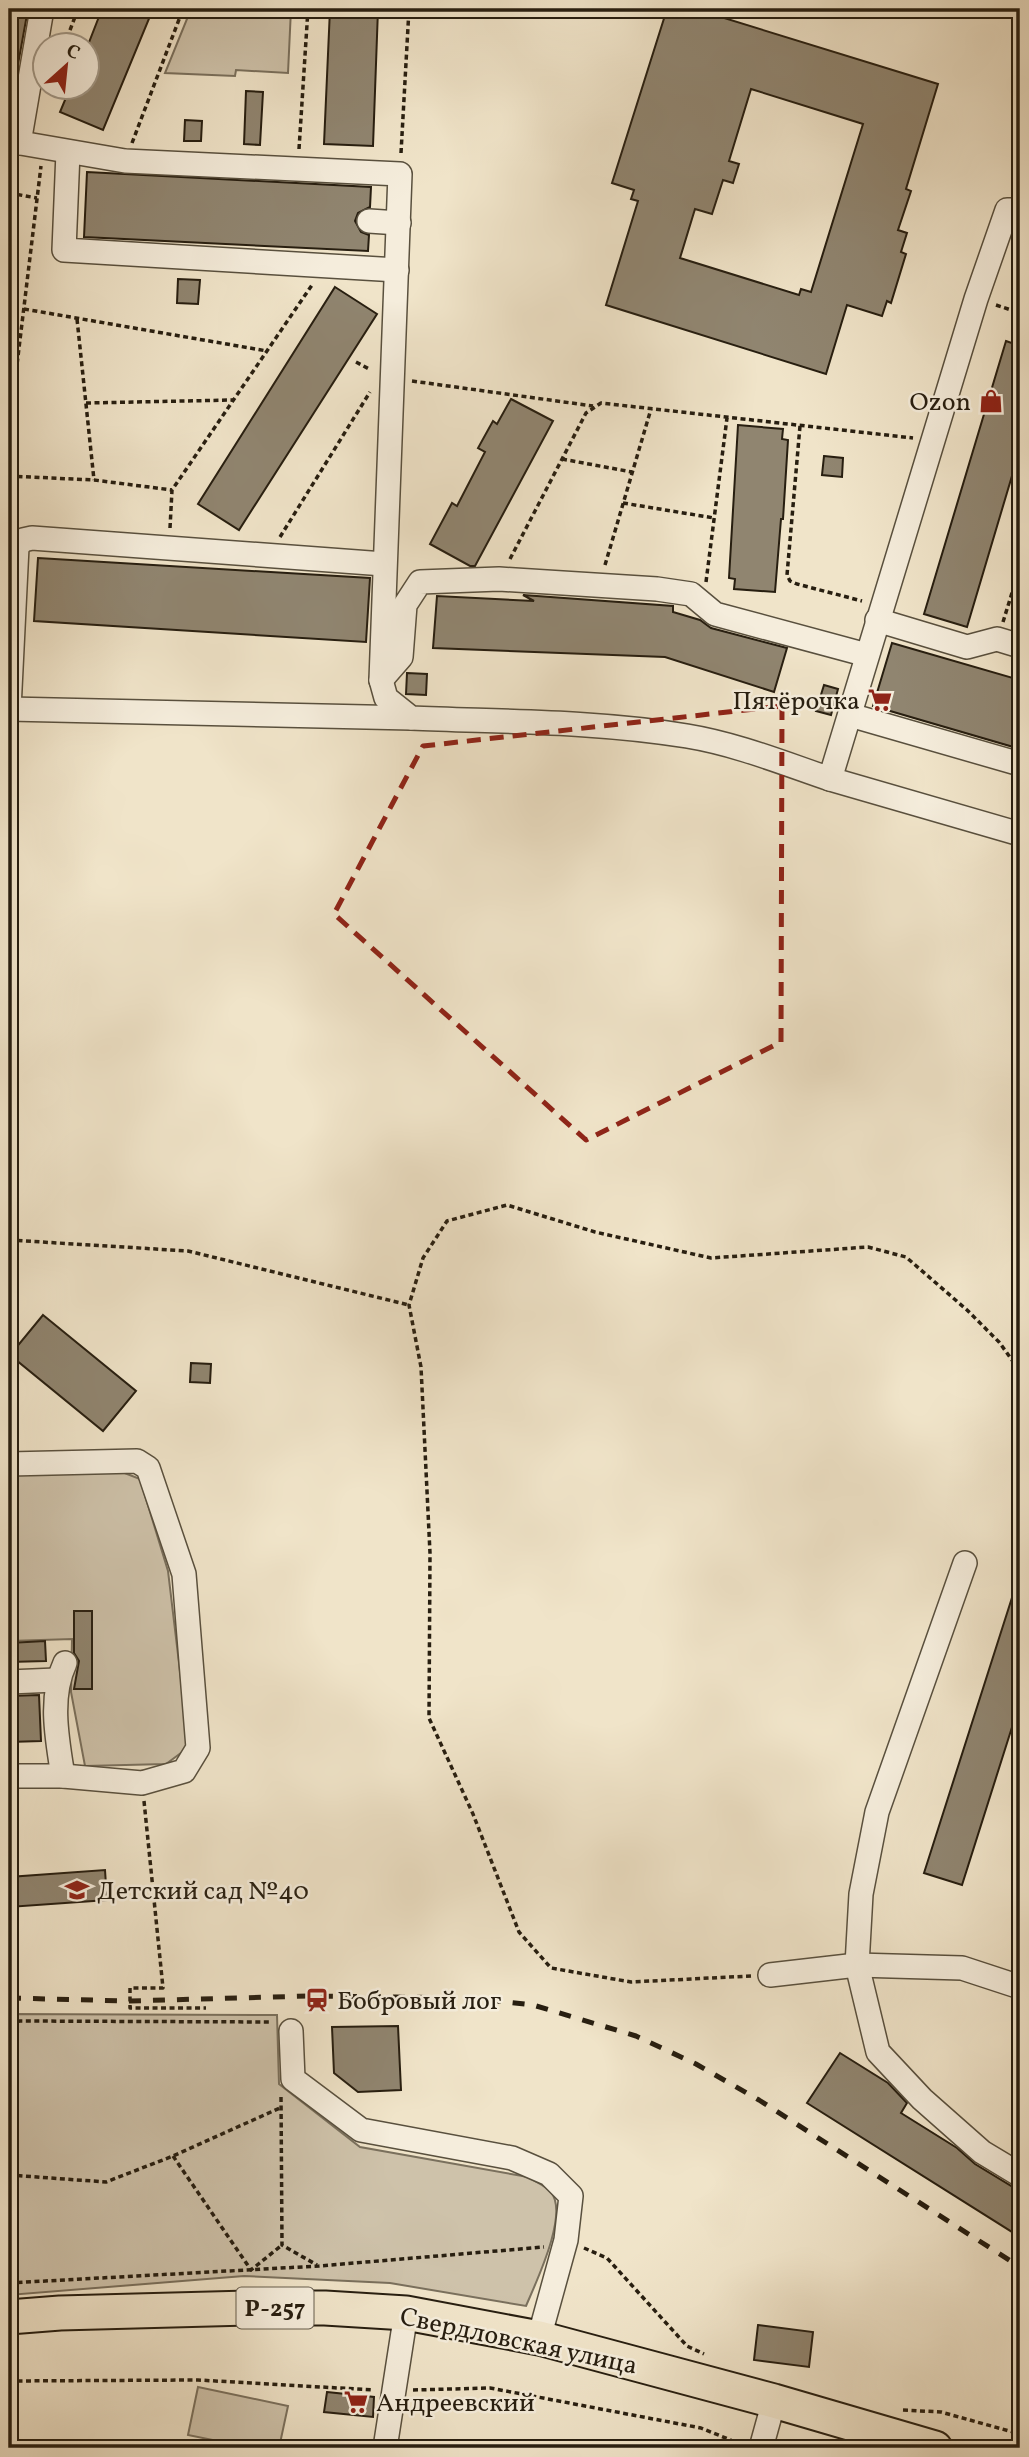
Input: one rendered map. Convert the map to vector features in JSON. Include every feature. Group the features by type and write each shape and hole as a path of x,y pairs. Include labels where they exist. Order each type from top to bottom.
{"highway":[{"name":"Свердловская улица","path":"9,2317 248,2308 325,2308 405,2313 540,2338 935,2448"}],"street":[{"path":"42,9 14,142 125,161 400,174 397,270 383,382 384,564 381,680 386,698 411,718"},
{"path":"68,152 64,250 397,270"},
{"path":"830,779 976,299 1007,211 1020,210"},
{"path":"369,221 399,223"},
{"path":"384,564 32,538 23,540 18,547 9,709 411,718 622,728 689,736 744,750 830,779 1020,834"},
{"path":"381,680 401,657 405,605 420,582 499,579 691,594 715,614 867,654"},
{"path":"879,613 967,647 997,639 1020,646"},
{"path":"850,715 1020,764"},
{"path":"9,1465 137,1461 148,1468 184,1574 198,1748 184,1770 142,1783 62,1776 9,1776"},
{"path":"965,1563 877,1812 861,1894 857,1965 878,2052 922,2099 982,2152 1020,2175"},
{"path":"9,1682 60,1671 56,1730 62,1776"},
{"path":"770,1975 857,1965 962,1968 1020,1987"},
{"path":"291,2031 293,2079 361,2130 512,2158 549,2174 571,2196 566,2240 540,2338"},
{"path":"385,2448 405,2313"},
{"path":"761,2448 774,2401"}],"path":[{"path":"69,32 78,9"},
{"path":"125,161 183,9"},
{"path":"297,169 308,9"},
{"path":"400,174 409,9"},
{"path":"9,431 43,147"},
{"path":"9,193 37,198"},
{"path":"169,548 172,490 325,266"},
{"path":"976,299 1020,313"},
{"path":"23,309 267,351"},
{"path":"77,318 94,480"},
{"path":"269,556 383,382 593,406"},
{"path":"86,403 233,400"},
{"path":"499,579 586,412 601,403 933,440"},
{"path":"598,586 651,409"},
{"path":"704,605 727,418"},
{"path":"800,426 787,575 790,581 797,584 879,613"},
{"path":"562,459 632,472"},
{"path":"9,476 94,480 172,490"},
{"path":"623,502 715,517"},
{"path":"997,639 1020,567"},
{"path":"770,1975 631,1982 551,1968 519,1932 473,1814 429,1718 430,1553 421,1367 409,1305 423,1258 447,1221 507,1205 595,1232 711,1258 868,1247 906,1257 999,1342 1020,1371"},
{"path":"9,1240 188,1251 409,1305"},
{"path":"142,1783 163,1988 130,1988 130,2008 206,2008"},
{"path":"9,2023 273,2022 291,2031"},
{"path":"281,2095 282,2245"},
{"path":"9,2175 106,2182 173,2156 282,2107"},
{"path":"173,2156 251,2270 282,2245"},
{"path":"282,2245 319,2266"},
{"path":"9,2381 86,2379"}],"highlighted area":[{"path":"782,706 781,1042 586,1140 334,914 423,746"}],"shaded area":[{"path":"191,9 291,9 288,73 236,70 235,76 165,73"},
{"path":"122,1472 140,1479 168,1571 189,1747 166,1764 85,1766 71,1692 72,1639 9,1641 9,1475"},
{"path":"9,2014 277,2015 279,2084 360,2147 528,2177 551,2192 556,2202 554,2231 526,2306 390,2283 244,2276 9,2295"},
{"path":"198,2387 288,2406 279,2448 252,2448 188,2435"}],"building":[{"path":"9,9 28,9 15,81 9,81"},
{"path":"102,9 153,9 103,130 60,112 64,102 102,102 102,32 93,32"},
{"path":"330,9 378,9 373,146 324,144"},
{"path":"667,9 695,9 938,84 906,189 911,191 898,230 907,233 901,252 906,254 891,303 887,301 882,316 847,305 826,374 606,305 638,201 631,199 634,190 612,183","holes":["751,89 863,124 811,292 801,289 799,295 680,258 695,209 712,214 723,180 733,183 739,164 729,161"]},
{"path":"246,91 263,92 260,145 244,144"},
{"path":"185,120 202,121 201,141 184,141"},
{"path":"87,172 371,187 370,207 358,213 355,221 361,232 369,235 368,251 84,237"},
{"path":"178,279 200,280 198,304 177,303"},
{"path":"335,287 377,314 239,530 198,504"},
{"path":"1006,341 1020,346 1020,449 967,627 924,614"},
{"path":"511,399 553,421 475,566 470,566 430,544 452,503 457,506 485,452 478,448 493,421 497,424"},
{"path":"738,425 783,429 782,439 788,440 775,592 734,589 735,579 729,578"},
{"path":"824,456 843,458 842,477 822,475"},
{"path":"38,558 370,578 366,642 34,621"},
{"path":"523,595 673,606 673,612 700,620 711,628 787,648 774,692 665,657 433,648 437,596 534,601"},
{"path":"892,643 1020,680 1020,749 873,706"},
{"path":"407,673 427,674 426,695 406,694"},
{"path":"824,685 838,689 831,715 816,711"},
{"path":"43,1315 136,1391 103,1431 10,1355"},
{"path":"191,1363 211,1364 210,1383 190,1382"},
{"path":"1017,1582 1020,1583 1020,1702 962,1885 924,1873"},
{"path":"74,1611 92,1611 92,1689 74,1689 79,1661 74,1653"},
{"path":"45,1641 46,1661 9,1662 9,1643"},
{"path":"39,1695 41,1741 9,1742 9,1696"},
{"path":"105,1870 107,1900 9,1907 9,1877"},
{"path":"398,2026 401,2090 358,2092 334,2073 332,2027"},
{"path":"840,2053 888,2083 907,2103 901,2113 957,2148 975,2164 1020,2189 1020,2237 807,2103"},
{"path":"758,2325 813,2332 809,2367 754,2360"},
{"path":"327,2392 374,2397 373,2417 324,2412"}],"railway":[{"path":"9,1998 130,2001 310,1996 470,1998 533,2005 636,2036 696,2064 759,2100 1020,2267"}],"place":[{"name":"Ozon","path":"991,401"},
{"name":"Пятёрочка","path":"880,700"},
{"name":"Детский сад №40","path":"77,1890"},
{"name":"Бобровый лог","path":"317,2000"},
{"name":"Андреевский","path":"356,2402"}]}
